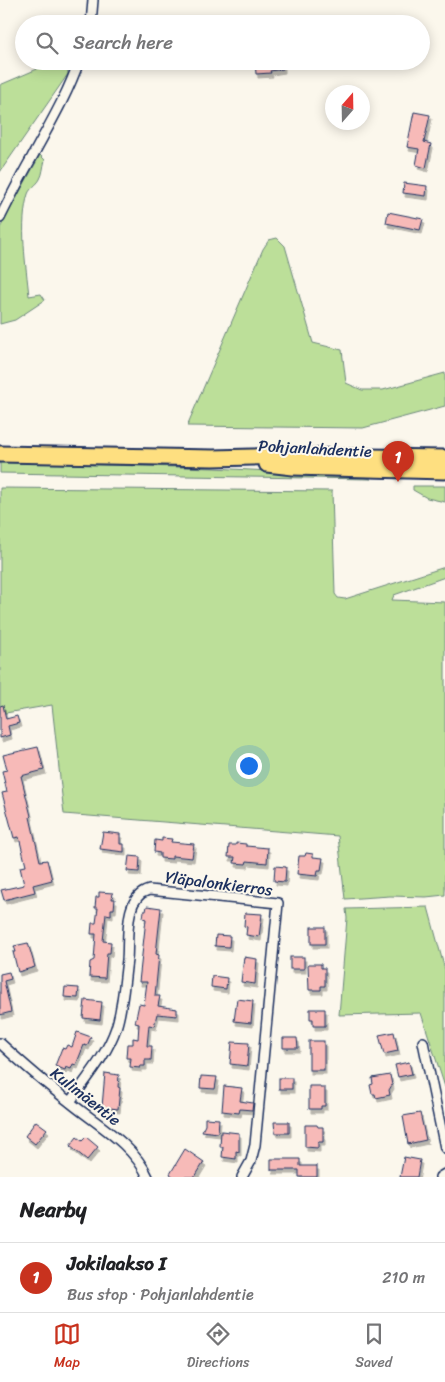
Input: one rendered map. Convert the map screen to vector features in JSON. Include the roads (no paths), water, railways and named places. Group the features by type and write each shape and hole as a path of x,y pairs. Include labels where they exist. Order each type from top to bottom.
{"highway":[{"name":"Pohjanlahdentie","path":"0,454 213,458 291,456 445,458"},
{"name":"Pohjanlahdentie","path":"213,458 293,467 445,470"}],"street":[{"path":"92,15 94,0"},
{"path":"0,218 48,130 76,70"},
{"name":"Yläpalonkierros","path":"70,1102 96,1066 116,1029 120,1015 127,959 131,908 135,898 141,892 149,890 278,903 255,1145 251,1161 242,1177"},
{"path":"424,1042 445,1148"},
{"name":"Kulimäentie","path":"0,1043 127,1147 148,1177"},
{"path":"440,1177 445,1174"}],"place":[{"name":"Jokilaakso I","path":"398,482"}]}
